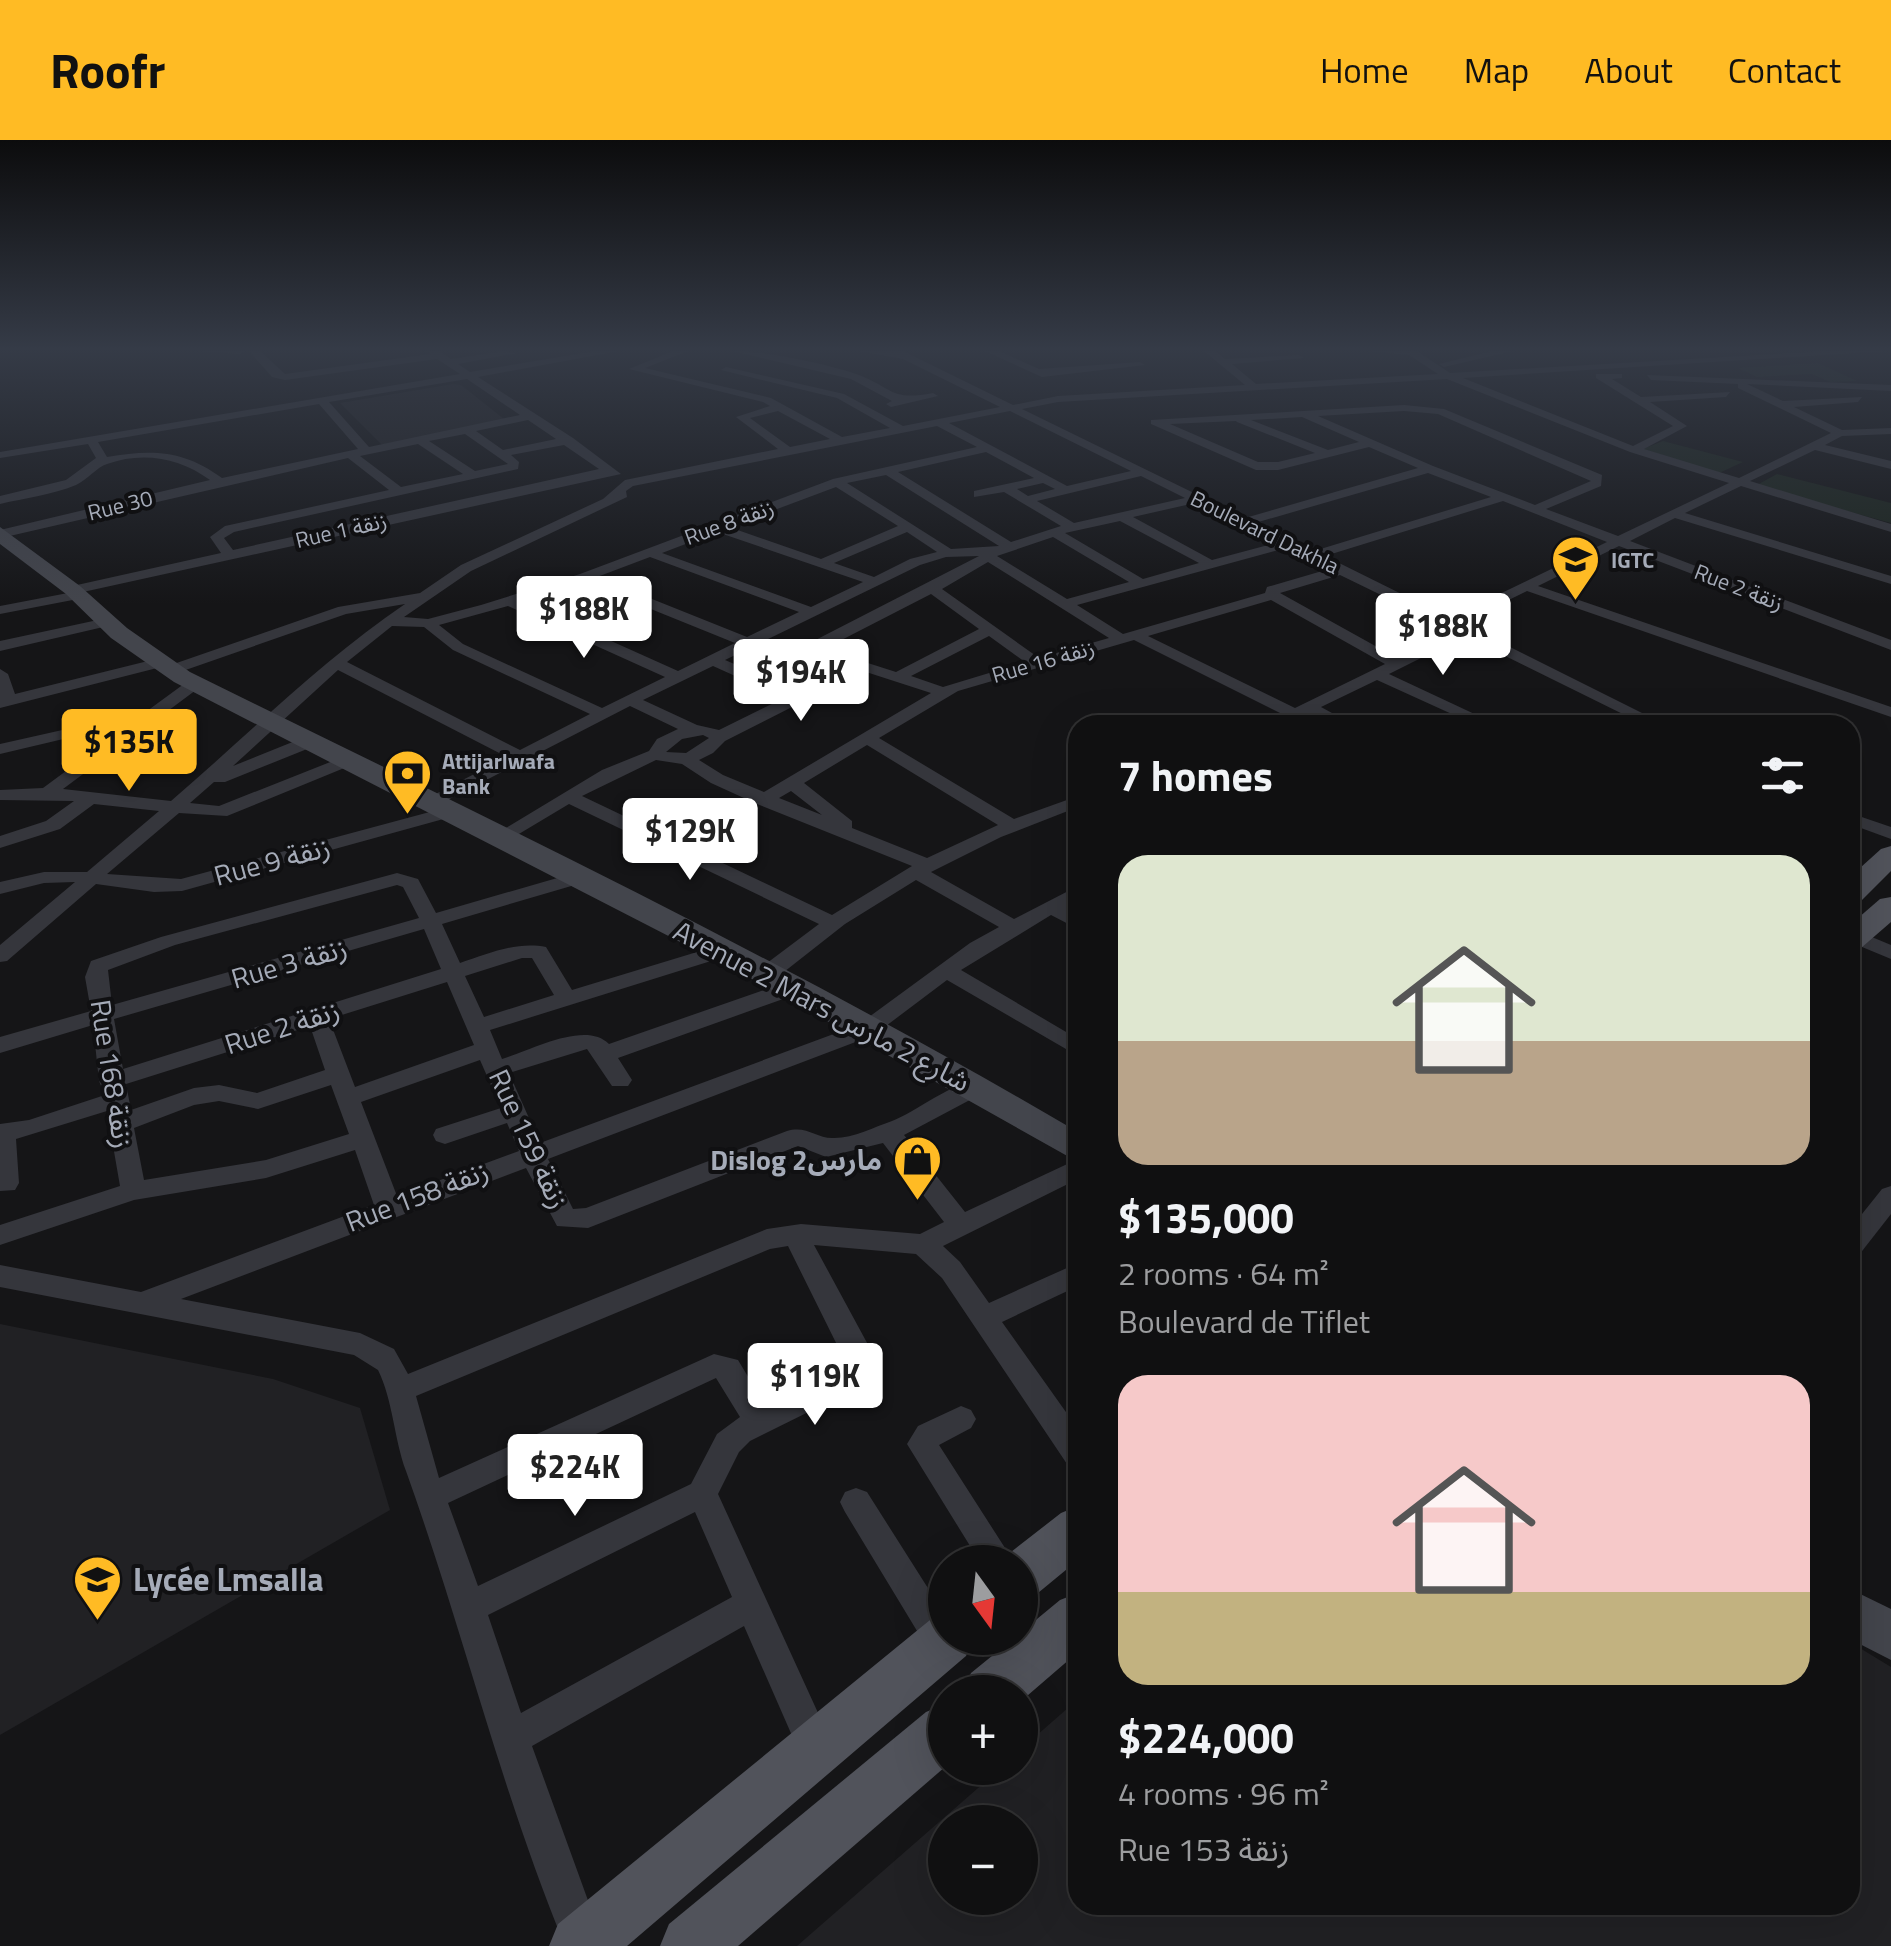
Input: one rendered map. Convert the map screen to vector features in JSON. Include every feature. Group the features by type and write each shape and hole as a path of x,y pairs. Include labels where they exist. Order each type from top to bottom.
{"main road":[{"path":"1860,884 1891,855"},
{"path":"1860,933 1891,906"},
{"path":"1038,1561 1068,1537"},
{"path":"1010,1675 1068,1626"},
{"path":"582,1944 928,1655"},
{"path":"691,1946 928,1745"}],"street":[{"path":"0,455 112,435"},
{"path":"148,435 162,452"},
{"path":"352,435 366,451"},
{"name":"Rue 30","path":"0,533 442,435"},
{"path":"229,555 217,538 225,531 514,466 474,435"},
{"path":"562,435 634,486 882,435"},
{"path":"767,435 788,450"},
{"path":"830,435 844,443"},
{"path":"198,786 334,662 422,596 475,563 634,486 788,450 872,435"},
{"path":"964,435 1065,490"},
{"name":"Boulevard Dakhla","path":"1069,435 1638,715"},
{"path":"1185,435 1256,466 1278,466 1366,444"},
{"path":"1281,435 1327,454"},
{"name":"Rue 2 زنقة","path":"1348,435 1891,645"},
{"path":"1496,435 1598,478 1597,483 1536,508"},
{"path":"1600,435 1739,485 1891,528"},
{"path":"1634,450 1662,435"},
{"path":"1293,715 1396,664 1528,587 1836,435"},
{"path":"1843,435 1891,447"},
{"path":"90,439 102,461"},
{"path":"420,440 475,476"},
{"path":"501,454 569,440"},
{"path":"1815,446 1891,464"},
{"path":"926,461 987,448"},
{"path":"0,500 72,481 102,461 162,452 188,460 220,482"},
{"path":"350,454 401,493"},
{"path":"926,461 944,468 1005,458"},
{"name":"Rue 8 زنقة","path":"390,620 428,623 509,602 837,482 926,461"},
{"path":"885,469 992,555 1065,604 1128,637 1315,715"},
{"name":"Rue 1 زنقة","path":"0,610 610,470"},
{"path":"1244,522 1430,470"},
{"path":"1026,500 1143,472"},
{"path":"978,494 1044,480"},
{"path":"837,482 947,553"},
{"path":"1006,488 1073,528"},
{"path":"1312,556 1504,497"},
{"path":"754,678 992,555 1054,532 1196,499"},
{"path":"1677,514 1891,580"},
{"path":"1121,516 1210,564"},
{"path":"715,527 876,582"},
{"path":"821,564 906,528"},
{"path":"1054,532 1140,583"},
{"name":"Avenue 2 Mars شارع 2 مارس","path":"0,533 76,592 107,622 194,684 274,716 311,741 780,981 1068,1143"},
{"path":"1065,604 1286,544"},
{"path":"648,552 812,612"},
{"name":"Rue 9 زنقة","path":"0,888 40,878 80,877 156,886 182,884 443,807 520,757 602,714 922,559 947,553 992,555"},
{"path":"1126,574 1195,556"},
{"name":"Rue 16 زنقة","path":"763,800 944,692 1341,570"},
{"path":"585,577 748,643"},
{"path":"1528,587 1891,712"},
{"path":"933,588 1036,663"},
{"path":"1273,594 1396,664"},
{"path":"0,674 4,702 165,666 344,610 422,596"},
{"path":"509,602 678,677"},
{"path":"0,646 107,622"},
{"path":"428,623 458,647 602,714"},
{"name":"Rue 16 زنقة","path":"898,677 989,630"},
{"path":"813,650 944,692"},
{"path":"712,660 799,699"},
{"path":"334,662 520,757"},
{"path":"656,754 666,760 685,758 709,748 718,737 862,666"},
{"path":"1377,674 1468,715"},
{"path":"47,794 194,684"},
{"path":"630,700 694,730 712,731 718,737"},
{"path":"0,748 152,714"},
{"path":"0,956 232,737 274,716"},
{"path":"500,838 620,768 656,754 661,744 694,730"},
{"path":"869,739 1014,826"},
{"path":"160,808 198,786 311,741"},
{"path":"685,758 702,772 763,800 852,832 921,868 1012,926"},
{"path":"0,795 47,794 160,808 229,810 348,760"},
{"path":"793,783 852,832"},
{"path":"569,797 833,924"},
{"path":"0,842 45,828 89,799"},
{"path":"605,1054 780,981 833,924 921,868 1068,804"},
{"path":"1860,822 1891,836"},
{"path":"0,935 80,877"},
{"name":"Rue 3 زنقة","path":"0,1046 578,878"},
{"name":"Rue 159 زنقة","path":"106,961 384,881 407,879 431,922 560,1213 577,1220 782,1140 804,1137 830,1148 887,1131 974,1087"},
{"name":"Rue 158 زنقة","path":"138,1304 866,1030 1012,926 1068,897"},
{"path":"1050,906 1068,917"},
{"path":"1860,942 1891,953"},
{"name":"Rue 2 زنقة","path":"115,1102 318,1016 533,949 566,997"},
{"path":"476,1026 720,951"},
{"name":"Rue 168 زنقة","path":"106,961 96,973 133,1191"},
{"path":"946,970 1068,1043"},
{"path":"318,1016 388,1208"},
{"path":"348,1098 491,1059 584,1040 592,1041 605,1054 620,1080"},
{"path":"6,1183 2,1133 115,1102 209,1094 258,1101 337,1074"},
{"path":"445,1135 514,1112"},
{"path":"887,1131 962,1226"},
{"path":"0,1234 133,1191 266,1169 362,1138"},
{"path":"398,1392 754,1244 795,1234 923,1244 1068,1173"},
{"path":"1860,1235 1891,1196"},
{"path":"472,1607 702,1494 738,1432 850,1380 861,1369 858,1352 795,1234"},
{"path":"923,1244 951,1270 1068,1440"},
{"path":"0,1276 368,1348 390,1365 416,1457 472,1607 510,1739 582,1944"},
{"path":"982,1319 1068,1279"},
{"path":"432,1496 714,1366 728,1369 758,1421"},
{"path":"961,1418 930,1435 922,1444 987,1545"},
{"path":"702,1494 817,1750"},
{"path":"856,1502 928,1612"},
{"path":"510,1739 749,1605"},
{"path":"1860,1618 1891,1636"}],"shaded area":[{"path":"372,435 428,435 382,445"},
{"path":"1663,441 1743,462 1717,474 1643,449"},
{"path":"1777,474 1891,503 1891,523 1755,486"},
{"path":"815,658 843,670 800,692 772,680"},
{"name":"Lycée Lmsalla","path":"0,1324 273,1379 360,1408 390,1510 0,1735"},
{"path":"1860,1648 1891,1667 1891,1946 797,1946 928,1832 928,1915 1038,1915 1038,1805 959,1805 982,1785 1038,1785 1038,1734 1068,1708 1068,1915 1860,1915"}],"place":[{"name":"IGTC","path":"1576,602"},
{"name":"Attijarlwafa Bank","path":"407,816"},
{"name":"Dislog 2مارس","path":"917,1202"},
{"name":"Lycée Lmsalla","path":"98,1622"}]}
